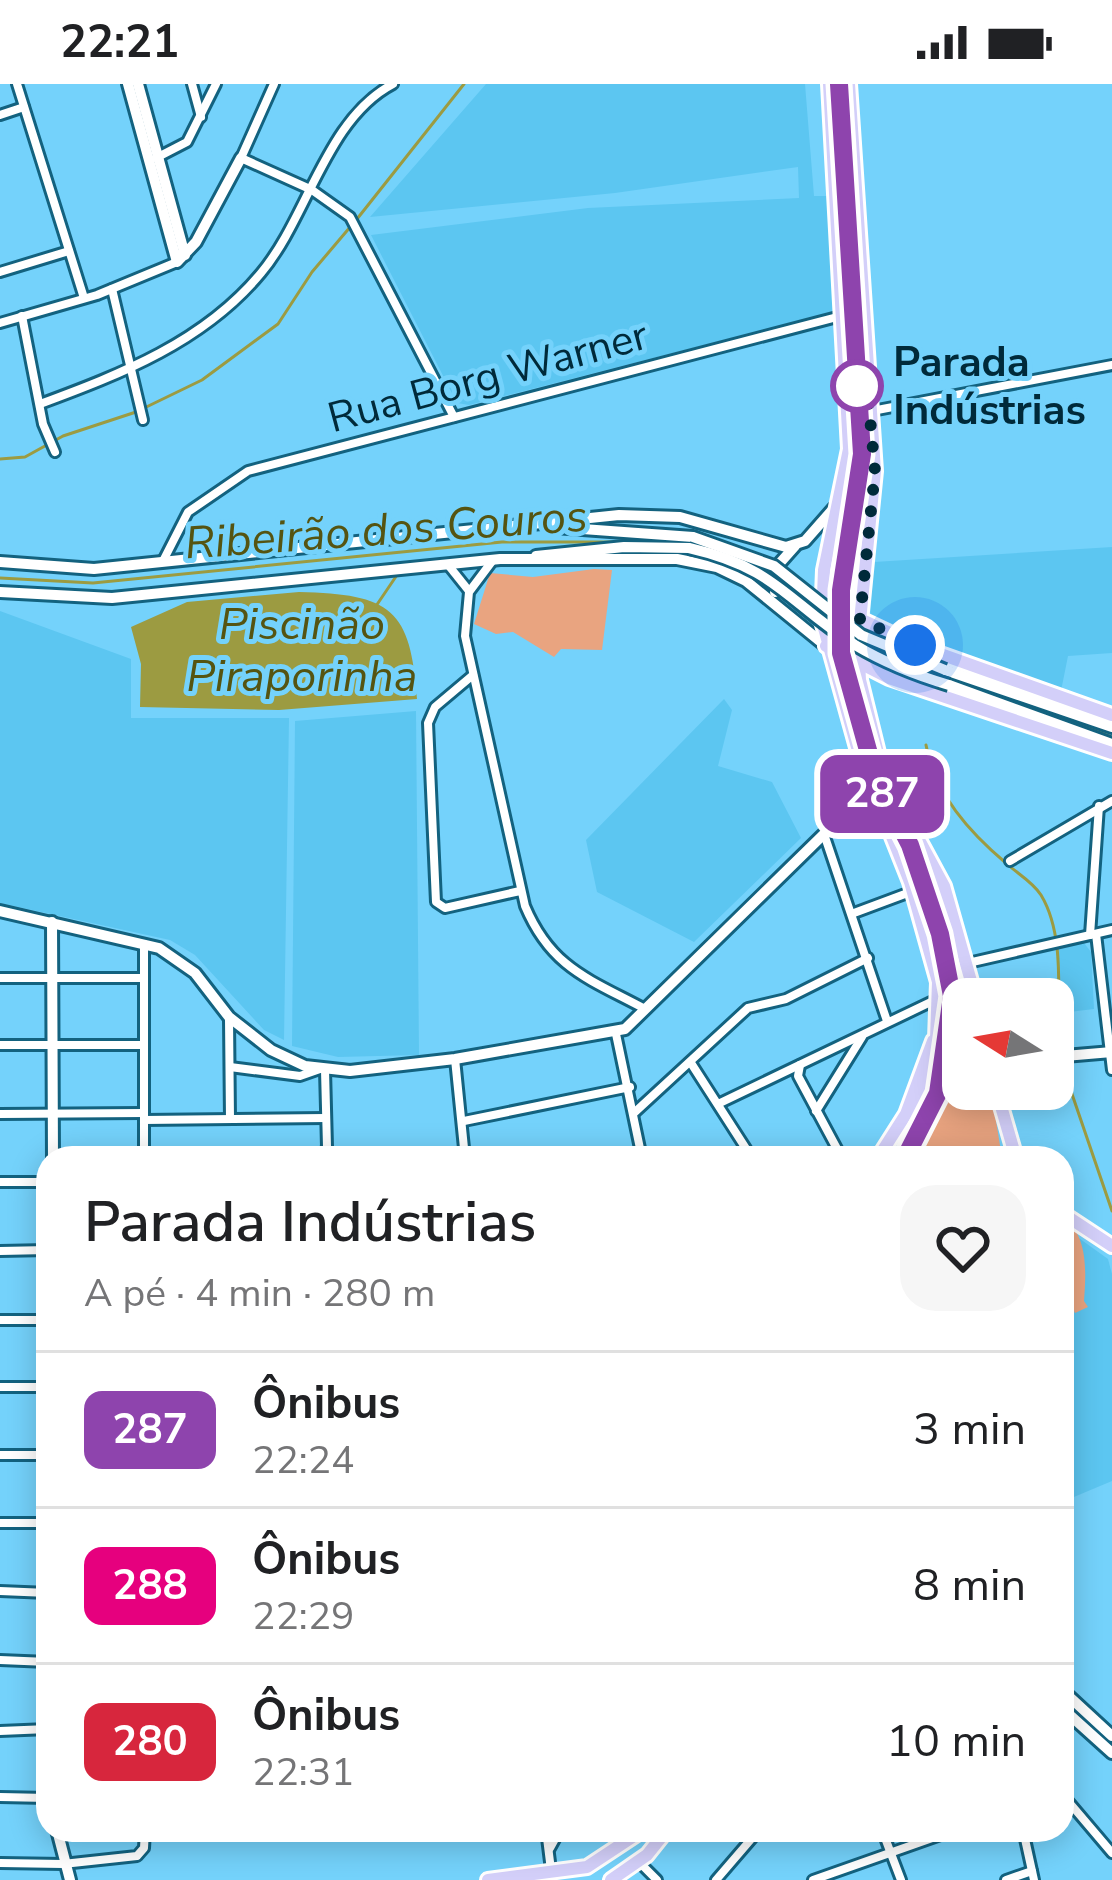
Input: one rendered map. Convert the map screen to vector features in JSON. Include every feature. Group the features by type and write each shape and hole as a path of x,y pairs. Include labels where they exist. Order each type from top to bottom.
{"main road":[{"path":"128,84 155,159"},
{"path":"138,84 181,258"},
{"path":"829,84 849,449 824,570 826,646 935,966 938,1028 931,1085 907,1146"},
{"path":"849,84 874,498 858,662 884,773 938,871 971,978"},
{"path":"181,258 241,158"},
{"path":"781,608 777,569 798,544 817,531 842,495"},
{"path":"534,526 588,516 661,515 760,542 798,544"},
{"path":"0,562 94,569 402,534 534,526 668,532 742,550 783,572 871,641 1112,727"},
{"path":"746,581 764,568 760,542"},
{"path":"0,592 112,598 590,550 675,546 738,561 779,583 847,639 890,664 1112,744"},
{"path":"509,558 676,559 717,567 746,581 826,646 895,680 1112,753"},
{"path":"860,619 915,645 1112,715"},
{"path":"895,680 900,662 915,645"},
{"path":"866,705 874,684 895,680"},
{"path":"0,911 144,943 185,964 229,1017 271,1050 323,1069 455,1059 616,1034 848,816 871,788"},
{"path":"848,816 884,815"},
{"path":"52,922 52,1146"},
{"path":"886,1146 907,1114 938,1028"},
{"path":"1074,1055 1111,1052"},
{"path":"1002,1110 1012,1146"},
{"path":"1074,1221 1109,1244"},
{"path":"1074,1701 1112,1736"},
{"path":"1074,1719 1112,1754"},
{"path":"59,1842 70,1880"},
{"path":"488,1880 552,1874 606,1858 627,1842"},
{"path":"611,1880 639,1862 657,1842"}],"street":[{"path":"17,84 84,298"},
{"path":"191,84 201,118"},
{"path":"155,159 184,145 216,84"},
{"path":"274,84 241,158 312,190 350,217 454,417"},
{"path":"40,404 128,371 228,307 279,248 362,109 393,84"},
{"path":"0,115 25,107"},
{"path":"0,272 69,251"},
{"path":"0,322 112,290 181,258"},
{"path":"112,290 142,418"},
{"path":"22,316 51,446"},
{"name":"Rua Borg Warner","path":"164,561 173,536 199,500 248,471 842,316"},
{"path":"871,411 1112,365"},
{"path":"173,536 182,559"},
{"path":"469,592 494,560"},
{"path":"446,564 459,572 469,592 465,636 520,891 553,956 646,1010"},
{"path":"473,675 435,707 428,723 436,902 446,908 520,891"},
{"path":"1010,861 1112,800"},
{"path":"1099,806 1093,934 1112,1070"},
{"path":"825,837 887,1021"},
{"path":"854,913 913,891"},
{"path":"968,963 1112,931"},
{"path":"144,943 144,1146"},
{"path":"634,1112 748,1008 786,999 868,958"},
{"path":"0,978 144,978"},
{"path":"721,1103 787,1071 799,1070 833,1048 939,998"},
{"path":"229,1017 230,1119"},
{"path":"816,1111 866,1033"},
{"path":"616,1034 640,1146"},
{"path":"0,1046 144,1045"},
{"path":"833,1048 847,1060"},
{"path":"455,1059 465,1146"},
{"path":"691,1063 745,1146"},
{"path":"230,1067 300,1076 323,1069 327,1146"},
{"path":"799,1070 835,1146"},
{"path":"464,1121 630,1087"},
{"path":"0,1114 326,1118"},
{"path":"0,1182 36,1182"},
{"path":"0,1251 36,1250"},
{"path":"0,1320 36,1320"},
{"path":"0,1387 36,1387"},
{"path":"0,1455 36,1455"},
{"path":"0,1523 36,1523"},
{"path":"0,1591 36,1592"},
{"path":"0,1660 36,1662"},
{"path":"0,1731 36,1730"},
{"path":"0,1797 36,1798"},
{"path":"1074,1808 1112,1853"},
{"path":"0,1863 63,1864 137,1856 144,1842"},
{"path":"548,1842 552,1874"},
{"path":"549,1850 553,1842"},
{"path":"716,1880 749,1842"},
{"path":"887,1842 901,1880"},
{"path":"813,1880 922,1842"},
{"path":"1006,1880 1033,1875 1026,1842"},
{"path":"639,1862 657,1880"}],"shaded area":[{"path":"486,84 805,84 814,196 829,196 833,312 469,405 457,403 371,235 588,208 799,198 798,167 615,193 370,217"},
{"path":"1112,547 1112,653 1068,656 1061,691 870,618 874,562"},
{"path":"612,570 602,650 561,649 554,657 513,632 496,634 474,624 490,573 533,577"},
{"path":"0,611 131,659 131,718 289,718 284,1040 264,1030 195,955 170,940 0,903"},
{"path":"724,699 732,710 718,766 772,782 801,838 694,942 597,892 586,840"},
{"path":"416,711 419,1055 338,1057 292,1046 295,721"},
{"path":"905,830 918,841 939,882 966,978 943,978 898,837"},
{"path":"1084,943 1091,952 1094,1009 1074,1011 1074,978 1058,978 1056,949"},
{"path":"942,1096 942,1110 994,1110 1000,1146 918,1146"},
{"path":"1074,1229 1084,1255 1088,1307 1075,1313"},
{"path":"1074,1235 1108,1259 1112,1274 1112,1481 1074,1497"}],"water":[{"name":"Piscinão Piraporinha","path":"299,592 355,597 390,612 409,645 417,699 279,710 140,707 141,664 131,627 187,602"}],"waterway":[{"path":"357,219 464,84"},
{"path":"0,459 25,457 63,436 136,412 202,380 278,324 312,272 351,226"},
{"name":"Ribeirão dos Couros","path":"0,578 93,583 502,542 620,542"},
{"name":"Ribeirão dos Couros","path":"757,566 771,575"},
{"path":"376,606 397,575"},
{"path":"962,682 987,690"},
{"path":"1030,704 1112,737"},
{"name":"Ribeirão dos Couros","path":"926,745 937,780 956,811 1041,895 1054,931 1059,978"},
{"name":"Ribeirão dos Couros","path":"1074,1100 1112,1211"}],"bus line":[{"name":"287","path":"839,84 862,454 841,590 841,653 876,779 910,845 940,934 952,996 942,1079 914,1146"}],"place":[{"name":"Parada Indústrias","path":"857,386"}],"route":[{"path":"857,386 866,375 875,471 860,619 915,645"}]}
